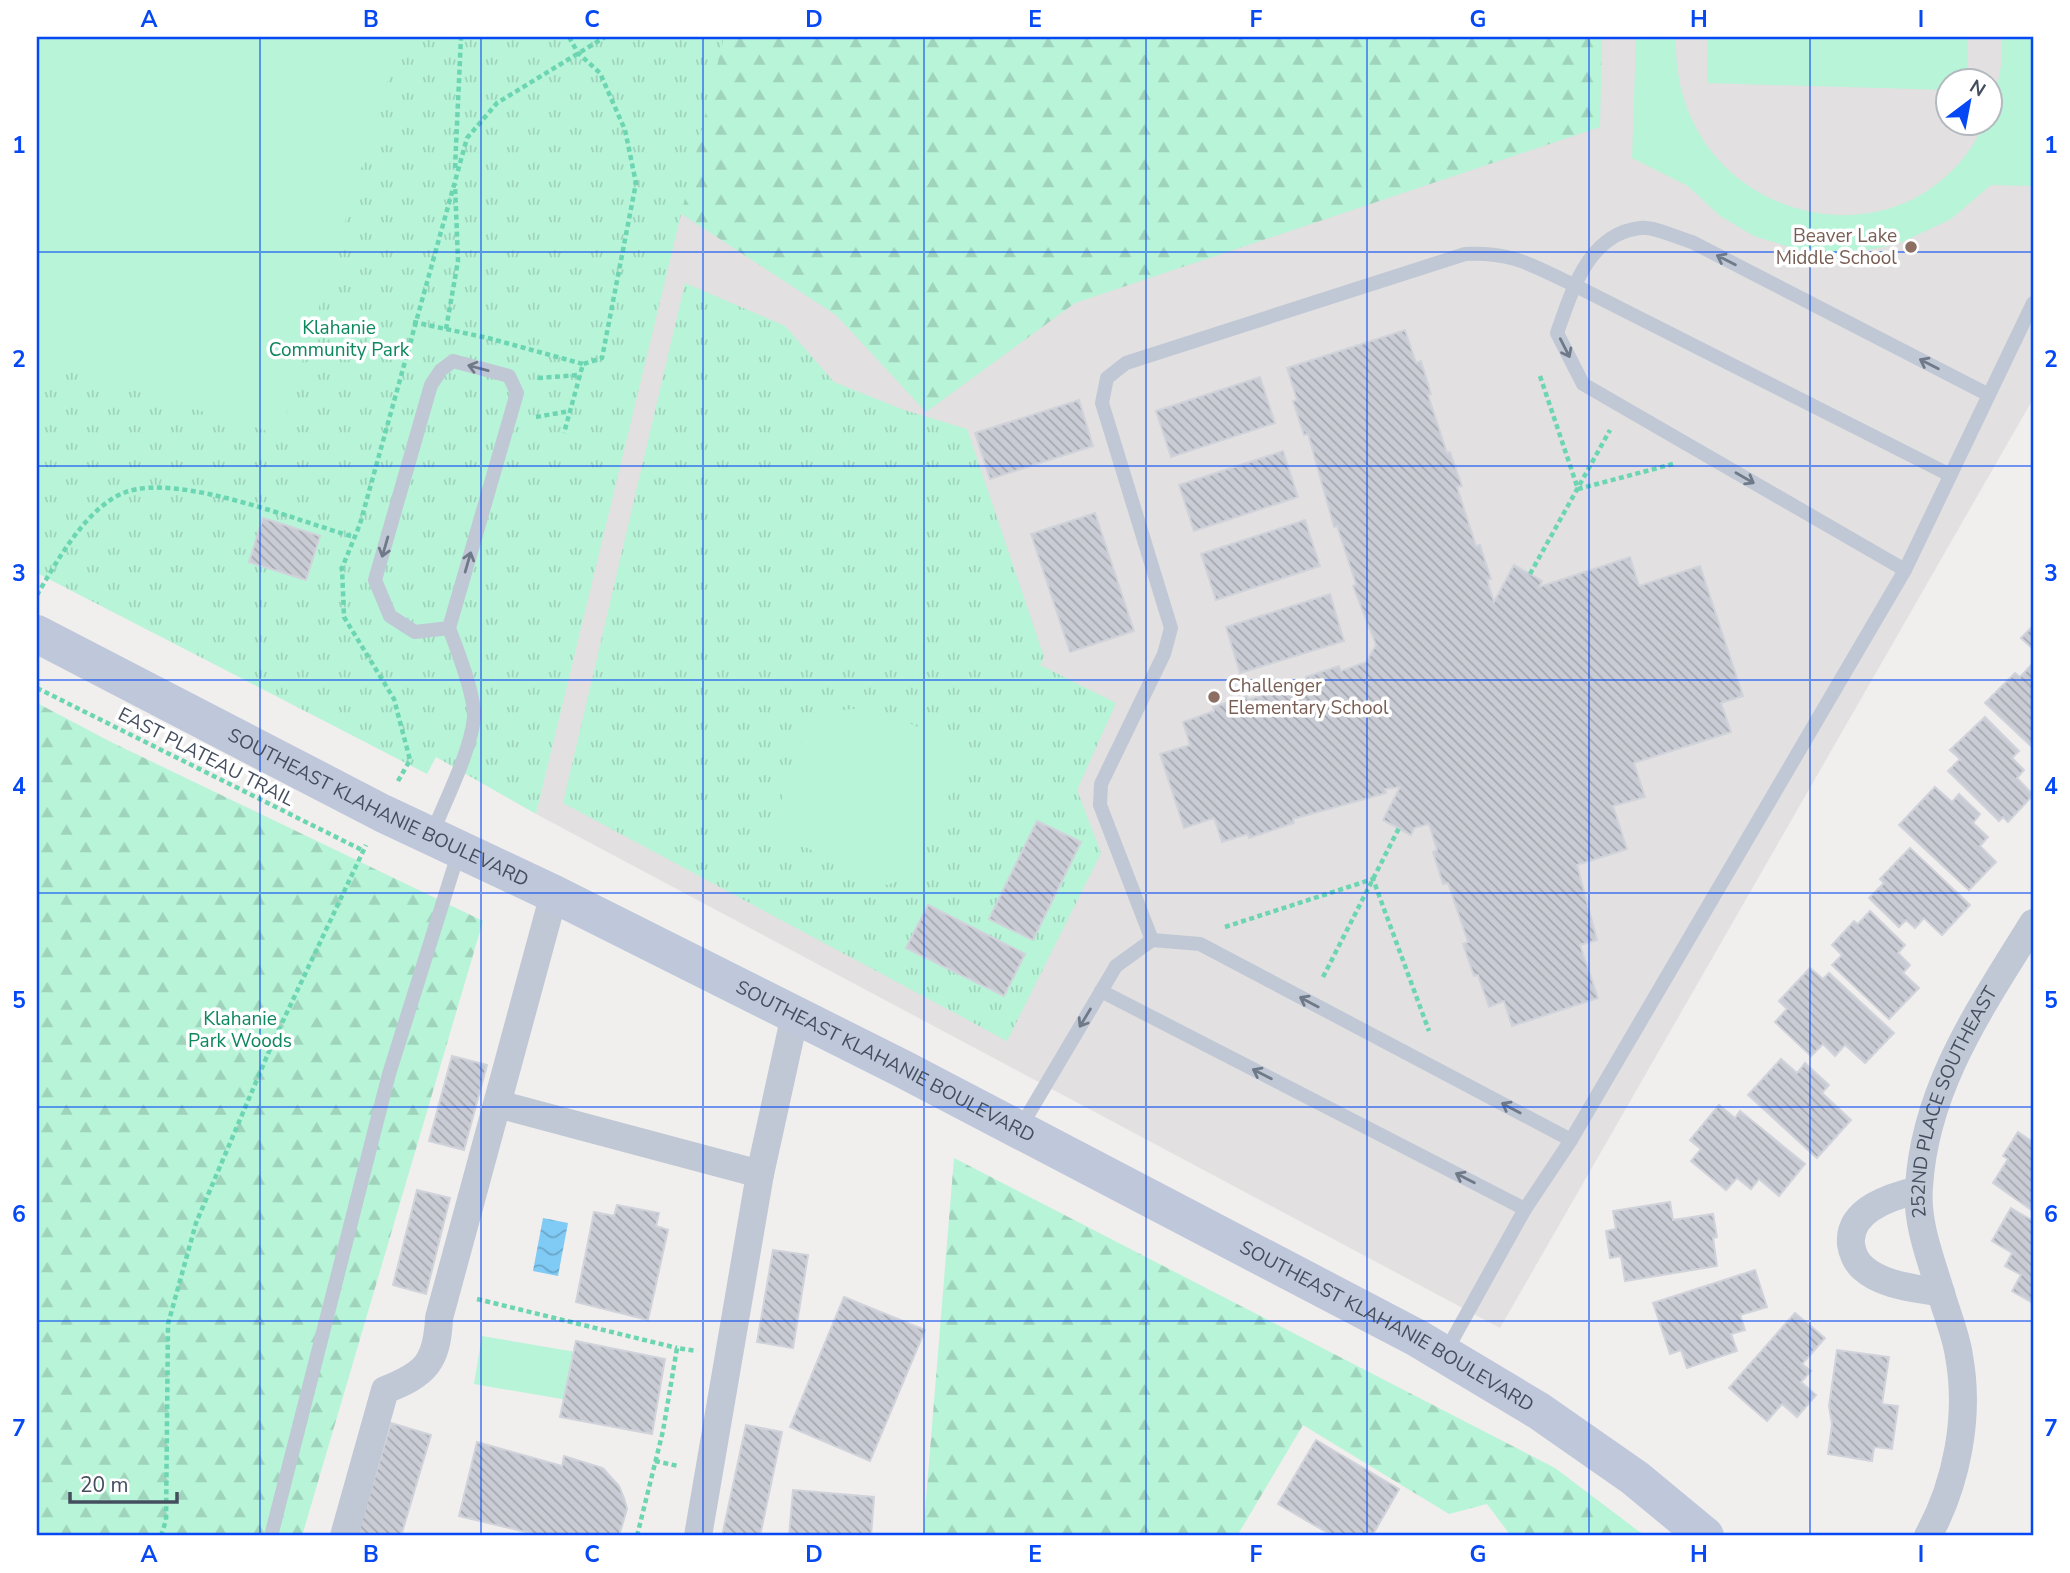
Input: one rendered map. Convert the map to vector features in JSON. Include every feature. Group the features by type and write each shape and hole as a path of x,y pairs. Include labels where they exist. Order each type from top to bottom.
{"street":[{"name":"SOUTHEAST KLAHANIE BOULEVARD","path":"37,634 445,843 554,894 795,1015 1445,1355 1571,1433 1635,1478 1705,1536"},
{"path":"344,1536 386,1390 411,1380 432,1360 446,1292 554,894"},
{"name":"252ND PLACE SOUTHEAST","path":"1928,1536 1953,1470 1964,1411 1959,1356 1923,1234 1918,1190 1926,1128 1937,1096 1976,1015 2033,923"},
{"path":"698,1536 760,1174 795,1015"},
{"path":"498,1104 760,1174"},
{"path":"1918,1190 1884,1200 1869,1210 1857,1223 1851,1240 1853,1254 1863,1268 1894,1284 1941,1293"}],"lane":[{"path":"1905,570 1583,384 1558,332 1574,285 1600,244 1641,227 1692,242 1989,395"},
{"path":"1152,940 1100,805 1101,784 1164,654 1171,628 1101,403 1107,378 1126,363 1465,254 1497,253 1523,261 1574,285 1950,475"},
{"path":"1445,1355 1525,1209 1571,1140 1905,570 2033,303"},
{"path":"271,1536 388,1074 474,716 462,663 449,628 517,393 509,376 453,361 441,370 431,385 376,580 390,616 415,632 449,628"},
{"path":"1019,1130 1116,966 1152,940 1200,944 1571,1140"},
{"path":"1101,991 1525,1209"}],"path":[{"path":"446,329 458,261 455,178 461,37"},
{"path":"569,37 578,53 600,73 625,130 636,183 602,358 583,363"},
{"path":"537,379 579,376"},
{"path":"1540,376 1578,489"},
{"path":"527,418 570,411"},
{"path":"1530,574 1610,430"},
{"path":"1578,489 1674,464"},
{"path":"37,595 66,545 82,527 125,492 156,487 193,490 354,537"},
{"name":"EAST PLATEAU TRAIL","path":"37,688 363,852"},
{"path":"1324,977 1399,828"},
{"path":"1225,927 1373,879"},
{"path":"1373,879 1429,1031"},
{"path":"446,1292 677,1348 729,1357"},
{"path":"637,1536 663,1431 677,1348"}],"shaded area":[{"name":"Challenger Elementary School","path":"722,37 2033,37 2033,399 1500,1328 536,814"}],"green space":[{"name":"Klahanie Community Park","path":"37,37 724,37 536,814 436,757 427,774 37,573"},
{"path":"37,37 401,37 280,435 37,361"},
{"path":"722,37 1602,37 1600,127 1075,303 926,412 836,315 680,213"},
{"path":"1636,37 1676,37 1684,100 1711,151 1751,188 1800,209 1853,215 1904,203 1950,173 1976,136 2004,136 2004,66 2001,66 2001,37 2033,37 2033,186 1991,185 1951,219 1898,244 1857,252 1825,253 1796,249 1754,236 1720,216 1688,186 1632,158"},
{"path":"1708,37 1968,37 1967,66 1934,66 1934,90 1707,83"},
{"path":"685,283 785,326 834,382 904,410 967,429 1044,657 1040,665 1116,703 1077,790 1101,853 1007,1041 563,803"},
{"name":"Klahanie Park Woods","path":"37,703 111,742 483,921 302,1536 37,1536"},
{"path":"863,708 905,721 931,734 963,762 915,874 887,885 777,834 791,766 807,734 831,713"},
{"path":"954,1158 1555,1468 1645,1536 1511,1536 1487,1504 1449,1514 1303,1425 1237,1536 923,1536"},
{"path":"482,1336 576,1352 568,1400 474,1384"}],"water":[{"path":"543,1218 568,1223 558,1276 533,1271"}],"building":[{"path":"1405,330 1416,363 1421,361 1431,394 1428,395 1447,453 1450,452 1462,486 1457,487 1476,546 1480,545 1491,579 1487,580 1494,602 1514,565 1542,581 1539,587 1630,557 1639,586 1700,566 1743,696 1721,703 1731,732 1634,763 1645,797 1613,806 1627,849 1577,865 1597,940 1580,945 1598,998 1512,1026 1504,1001 1489,1007 1478,975 1474,976 1463,944 1468,942 1448,883 1443,884 1433,852 1437,850 1429,824 1414,828 1411,835 1383,820 1400,787 1385,789 1386,793 1293,819 1294,823 1249,838 1248,834 1222,842 1214,818 1184,828 1160,754 1190,745 1183,722 1214,711 1213,707 1247,696 1248,700 1307,681 1306,677 1339,666 1341,671 1366,662 1376,645 1353,586 1356,584 1337,526 1334,527 1308,434 1304,435 1293,401 1297,400 1287,368"},
{"path":"1260,377 1275,423 1171,457 1156,411"},
{"path":"1079,400 1093,446 990,479 975,433"},
{"path":"1283,451 1298,497 1194,531 1179,485"},
{"path":"1095,513 1134,631 1070,652 1031,534"},
{"path":"263,518 320,536 306,580 249,562"},
{"path":"1305,520 1320,566 1216,600 1201,554"},
{"path":"1330,594 1344,641 1240,673 1226,627"},
{"path":"2033,626 2033,649 2021,638"},
{"path":"2033,663 2033,748 1985,703 2015,673 2020,677"},
{"path":"1985,717 2019,751 2012,758 2024,770 2017,778 2033,795 2008,822 2003,817 1999,821 1948,771 1960,759 1950,750"},
{"path":"1935,787 1952,802 1959,794 1980,814 1973,823 1988,837 1980,846 1996,862 1969,890 1899,825"},
{"path":"1037,821 1081,842 1033,940 989,919"},
{"path":"1910,848 1970,905 1942,935 1924,918 1915,928 1906,920 1899,927 1869,898 1884,883 1880,879"},
{"path":"928,905 1025,954 1004,996 906,948"},
{"path":"1870,911 1905,945 1898,953 1910,965 1903,973 1919,988 1889,1019 1832,965 1842,955 1832,945 1854,921 1858,924"},
{"path":"1810,968 1823,979 1829,973 1894,1033 1865,1063 1845,1045 1835,1056 1823,1044 1811,1056 1775,1022 1787,1009 1779,1001"},
{"path":"452,1056 487,1065 464,1150 429,1141"},
{"path":"1781,1059 1797,1073 1805,1063 1829,1085 1822,1093 1851,1120 1817,1158 1748,1095"},
{"path":"1719,1105 1735,1118 1740,1111 1805,1164 1779,1196 1759,1179 1751,1189 1737,1178 1726,1190 1691,1161 1701,1149 1690,1140"},
{"path":"2018,1132 2033,1142 2033,1211 1993,1183 2008,1159 2003,1156"},
{"path":"417,1190 450,1198 426,1294 393,1285"},
{"path":"1670,1202 1673,1220 1713,1214 1717,1237 1713,1238 1717,1266 1625,1281 1621,1256 1610,1258 1606,1231 1616,1229 1613,1211"},
{"path":"617,1205 659,1213 656,1226 668,1230 648,1320 576,1302 594,1212 614,1216"},
{"path":"2011,1208 2033,1221 2033,1303 2012,1291 2021,1275 2005,1266 2012,1253 1992,1241"},
{"path":"773,1250 808,1255 793,1348 757,1342"},
{"path":"1755,1270 1767,1307 1740,1315 1745,1330 1731,1334 1737,1351 1687,1368 1681,1350 1670,1354 1653,1303"},
{"path":"844,1297 925,1330 870,1461 790,1427"},
{"path":"1795,1313 1825,1338 1802,1364 1811,1371 1801,1382 1816,1395 1797,1417 1782,1404 1767,1421 1729,1388"},
{"path":"576,1341 665,1359 652,1434 560,1417"},
{"path":"1837,1350 1889,1357 1882,1404 1898,1406 1892,1449 1874,1447 1872,1461 1828,1454 1832,1424 1829,1406"},
{"path":"391,1423 431,1435 401,1536 357,1536"},
{"path":"746,1425 782,1432 760,1536 722,1536"},
{"path":"1316,1440 1399,1489 1372,1536 1333,1536 1278,1504"},
{"path":"477,1442 562,1466 564,1456 603,1468 619,1486 627,1509 619,1536 542,1536 459,1516"},
{"path":"793,1490 874,1497 871,1536 789,1536"}],"place":[{"name":"Beaver Lake Middle School","path":"1911,247"},
{"name":"Challenger Elementary School","path":"1214,697"}]}
